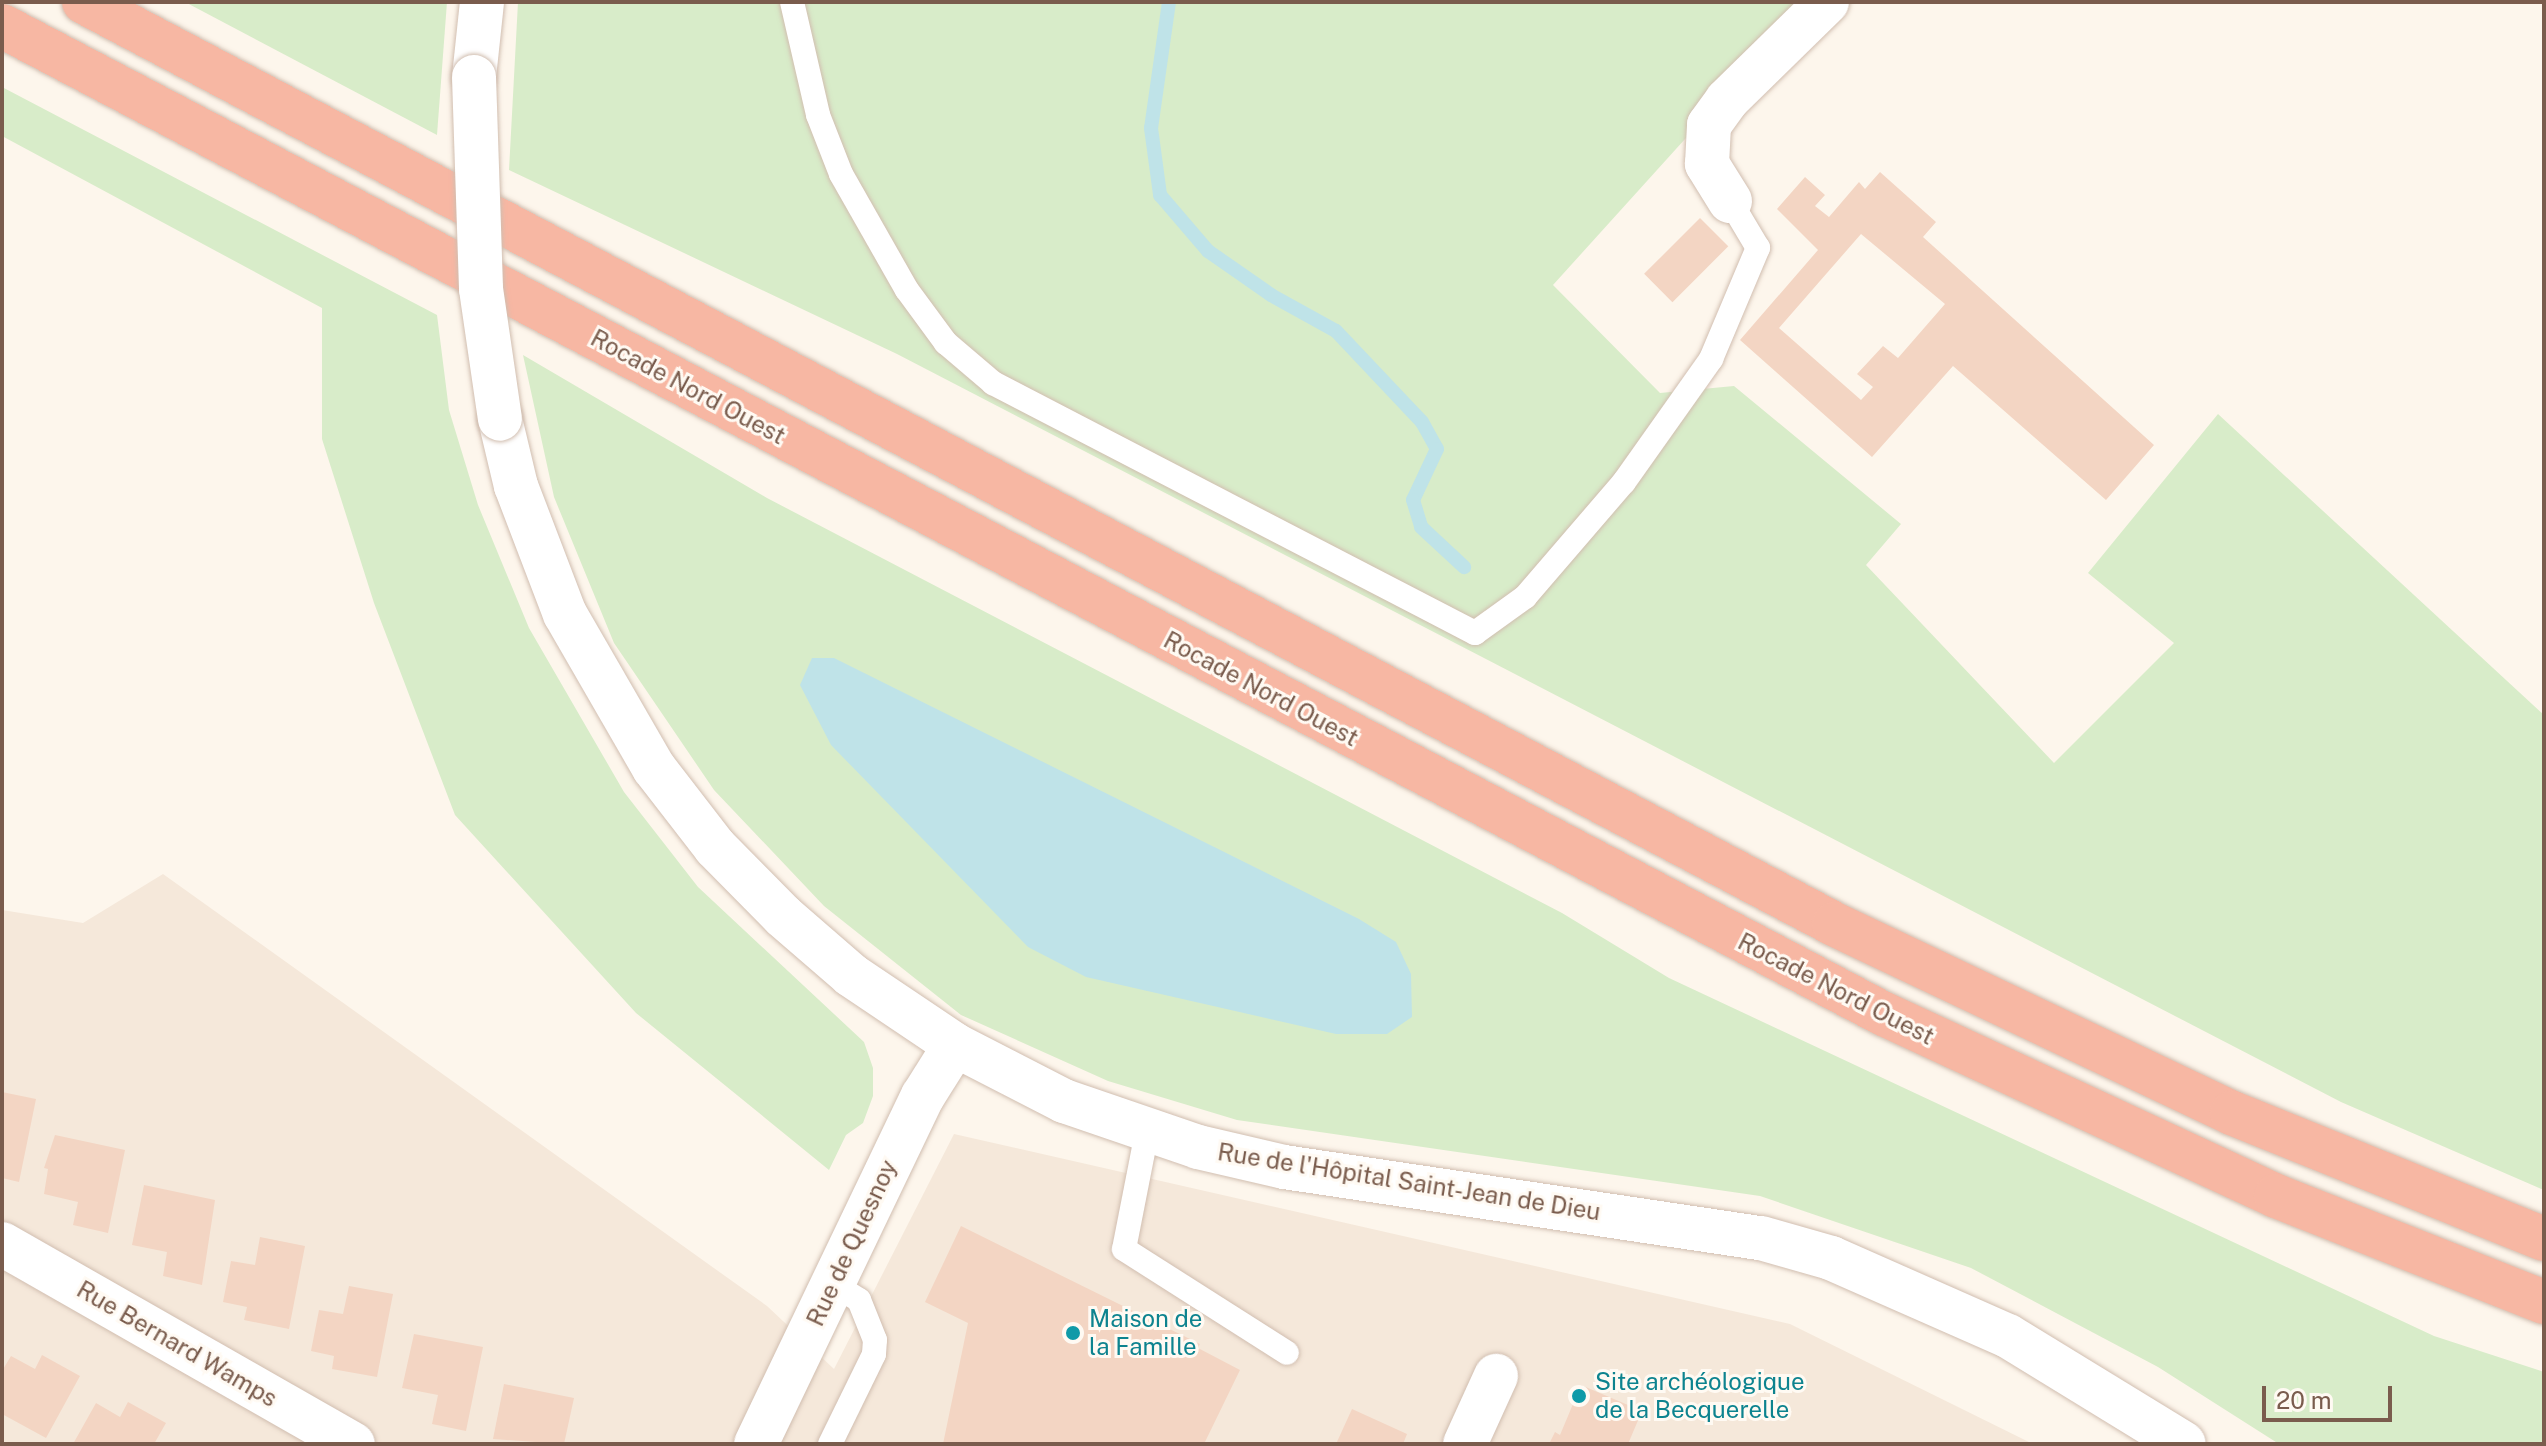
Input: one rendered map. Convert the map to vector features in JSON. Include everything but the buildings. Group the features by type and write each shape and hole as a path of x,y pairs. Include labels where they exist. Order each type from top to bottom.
{"highway":[{"path":"84,2 1834,924 2195,1096 2544,1239"},
{"name":"Rocade Nord Ouest","path":"2,26 1884,1014 2276,1196 2544,1302"}],"street":[{"name":"Rue de l'Hôpital Saint-Jean de Dieu","path":"482,2 474,77 481,289 500,419 516,486 545,567 607,693 654,768 715,847 783,916 851,975 955,1045 1027,1084 1147,1132 1284,1167 1721,1232 1798,1248 1868,1271 1973,1318 2052,1361 2184,1444"},
{"path":"1730,201 1707,164 1704,148 1709,125 1727,100 1827,2"},
{"name":"Rue de Quesnoy","path":"756,1444 923,1096 955,1045"},
{"name":"Rue Bernard Wamps","path":"2,1244 353,1444"},
{"path":"1465,1444 1496,1376"}],"lane":[{"path":"792,2 818,115 841,174 907,290 946,343 993,383 1475,633 1535,585 1624,482 1711,359 1758,248 1730,201"},
{"path":"1147,1132 1124,1249 1287,1353"},
{"path":"830,1444 874,1354 875,1340 859,1300 833,1284"}],"shaded area":[{"path":"163,874 767,1306 834,1369 954,1134 1790,1324 2033,1444 2,1444 2,910 83,923"}],"green space":[{"path":"185,2 447,2 437,135"},
{"path":"518,2 1809,2 1553,285 1660,393 1734,386 1901,524 1866,565 2054,763 2174,643 2088,573 2218,414 2544,715 2544,1190 2341,1102 897,354 509,170"},
{"path":"2,87 437,315 449,410 478,505 529,628 624,792 698,887 864,1042 873,1068 873,1096 863,1123 846,1135 829,1170 636,1013 455,815 374,603 322,439 322,308 2,136"},
{"path":"523,355 767,498 1562,913 1669,978 2434,1336 2544,1372 2544,1444 2279,1444 2158,1367 1971,1268 1760,1196 1237,1120 1108,1081 961,1015 824,906 714,790 614,643 554,497"}],"water":[{"path":"812,658 834,658 1359,919 1396,942 1411,974 1412,1017 1387,1034 1336,1034 1086,977 1028,947 831,745 800,685"}],"waterway":[{"path":"1169,2 1151,128 1160,195 1208,251 1271,295 1336,331 1422,422 1437,449 1413,500 1421,527 1464,567"}],"place":[{"name":"Maison de la Famille","path":"1073,1333"},
{"name":"Site archéologique de la Becquerelle","path":"1579,1396"}]}
